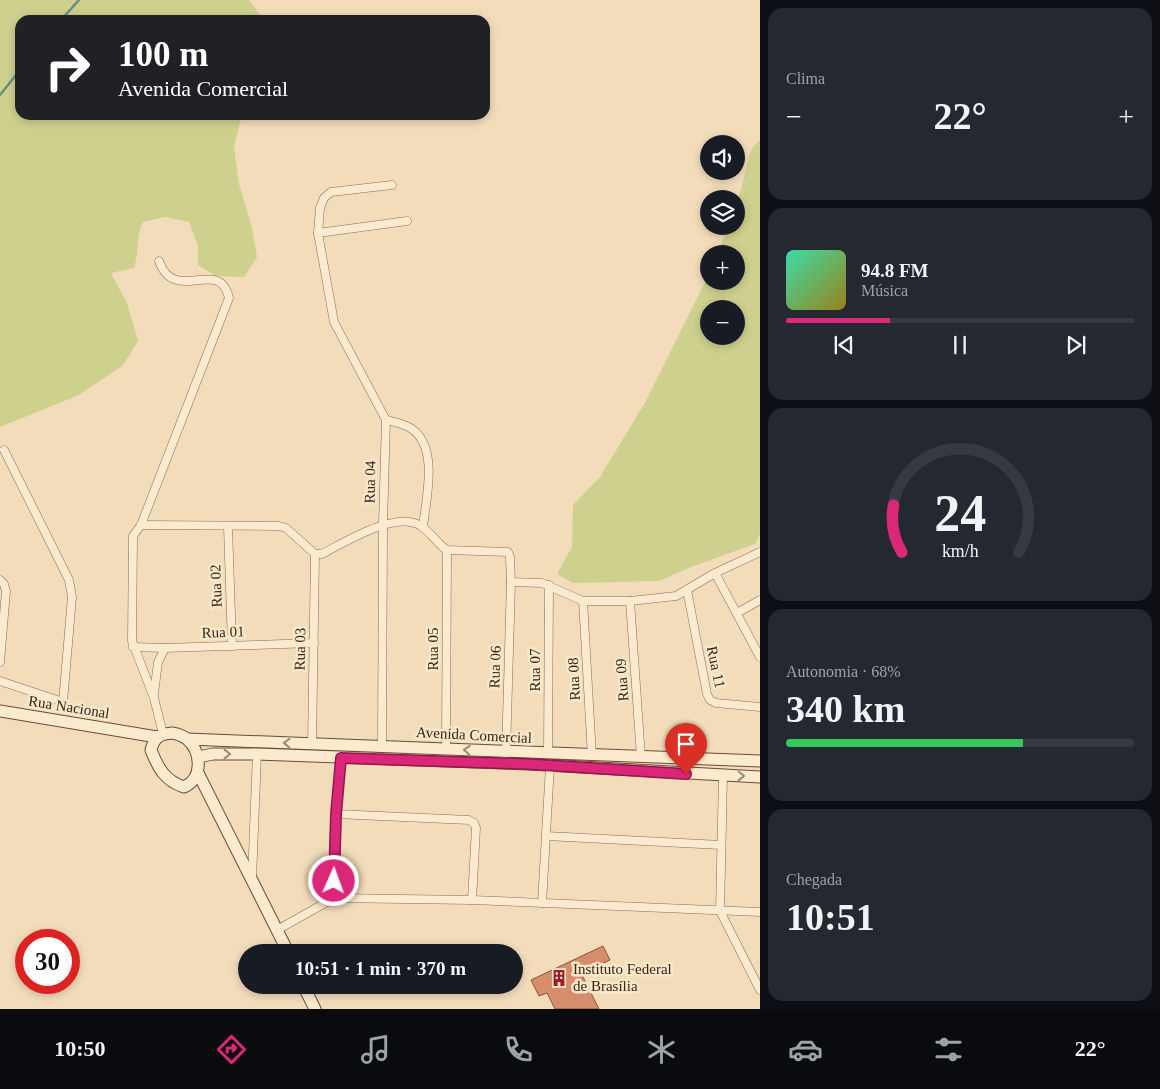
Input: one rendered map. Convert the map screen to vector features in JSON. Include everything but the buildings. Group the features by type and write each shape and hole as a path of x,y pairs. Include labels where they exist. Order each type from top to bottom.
{"street":[{"path":"392,185 331,192 324,198 320,208 318,233 336,328 386,420 411,428 420,437 427,450 429,465 423,527"},
{"path":"318,233 407,221"},
{"path":"159,261 163,272 170,278 181,281 214,280 222,283 226,287 228,298 141,525 133,536 133,647 154,698 160,736"},
{"name":"Rua 04","path":"382,746 383,524 386,420"},
{"path":"0,682 63,702 72,597 69,580 4,450"},
{"path":"141,525 279,526 286,528 315,554 322,554 383,524 412,522 423,527 447,550"},
{"name":"Rua 02","path":"228,526 232,646"},
{"name":"Rua 06","path":"447,550 508,552 510,557 511,582 506,753"},
{"name":"Rua 05","path":"446,748 447,550"},
{"path":"511,582 542,583 583,601 630,601 676,596 715,573 760,552"},
{"name":"Rua 03","path":"312,744 315,554"},
{"path":"715,573 760,657"},
{"path":"0,580 4,584 6,591 0,662"},
{"name":"Rua 07","path":"542,903 549,760 549,585"},
{"name":"Rua 11","path":"687,590 707,694 710,700 716,703 760,707"},
{"path":"737,613 760,600"},
{"name":"Rua 08","path":"583,601 592,756"},
{"name":"Rua 09","path":"630,601 641,757"},
{"name":"Rua 01","path":"133,647 165,648 314,643"},
{"path":"154,698 158,662 165,648"},
{"name":"Rua Nacional","path":"0,710 132,733 160,736"},
{"path":"132,733 144,741 151,750 157,766 169,780 197,792 211,802"},
{"path":"151,750 154,741 160,736 172,733 187,739 194,746 198,757 198,773 211,802 284,944"},
{"name":"Avenida Comercial","path":"187,739 446,748 506,753 527,759"},
{"name":"Avenida Comercial","path":"198,757 213,754 257,754 341,758 527,759 574,761 722,776 760,776"},
{"path":"252,883 257,754"},
{"name":"Avenida Comercial","path":"574,761 592,756 760,761"},
{"path":"334,898 336,814 341,758"},
{"path":"184,787 191,784 198,773"},
{"path":"722,776 720,911 760,990"},
{"path":"336,814 469,820 474,823 476,828 472,900"},
{"path":"546,836 721,845"},
{"path":"277,930 334,898 472,900 760,912"},
{"path":"308,994 315,1009"}],"green space":[{"path":"0,0 249,0 260,15 15,15 15,120 241,120 234,147 239,184 252,228 257,257 244,277 216,276 198,265 198,246 189,222 165,217 143,222 139,233 134,268 111,273 127,303 138,341 123,365 79,395 0,427"},
{"path":"760,140 760,534 755,544 691,567 659,581 573,583 557,574 572,547 573,505 600,477 646,401 701,290 745,290 745,245 721,245 725,235 745,235 745,190 741,190 743,180 745,180 751,150"}],"waterway":[{"path":"66,15 79,0"},
{"path":"0,95 15,76"}],"place":[{"name":"Instituto Federal de Brasília","path":"559,978"}],"route":[{"path":"334,881 336,814 341,758 528,764 686,774"}]}
